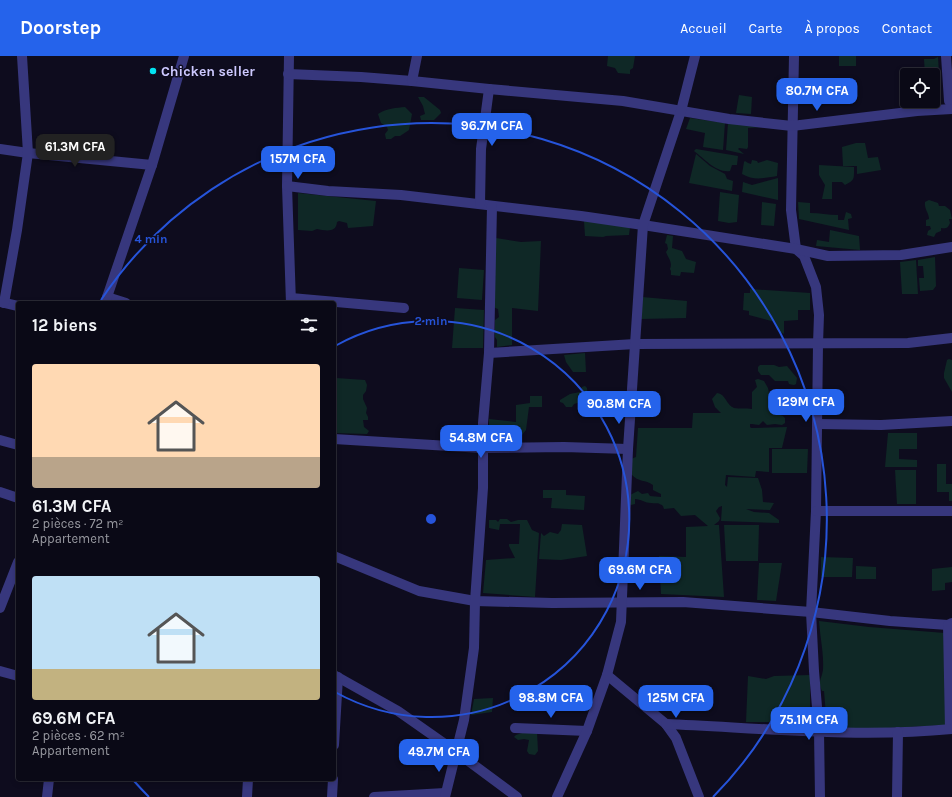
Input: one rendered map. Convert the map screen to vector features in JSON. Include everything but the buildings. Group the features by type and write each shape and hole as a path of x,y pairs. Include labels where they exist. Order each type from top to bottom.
{"street":[{"path":"16,306 2,302 17,230 28,153 22,56"},
{"path":"106,300 152,165 184,56"},
{"path":"289,56 287,186 291,300 305,301"},
{"path":"412,80 417,56"},
{"path":"557,797 587,732 607,676 621,622 628,449 643,225 682,111 695,56"},
{"path":"794,56 791,210 796,249 804,256 816,287 819,316 816,511 811,612 819,731 820,797"},
{"path":"946,56 949,101 952,105"},
{"path":"288,74 412,80 489,89 623,101 729,119 792,126 917,111 952,109"},
{"path":"480,204 480,149 489,89"},
{"path":"0,148 28,153 152,165"},
{"path":"287,186 328,191 401,195 643,225 796,249 828,256 901,255 952,247"},
{"path":"374,797 445,795 464,720 474,648 475,601 484,488 482,448 489,353 492,206"},
{"path":"336,303 404,308"},
{"path":"489,353 635,344 908,343 952,338"},
{"path":"817,424 889,425 952,421"},
{"path":"336,439 482,448 564,447 628,449"},
{"path":"0,440 16,444"},
{"path":"0,492 16,497"},
{"path":"816,511 952,511"},
{"path":"336,557 419,591 475,601 552,603 683,602 811,612 890,621 950,624 951,729 898,732 819,731 666,724"},
{"path":"0,608 16,567"},
{"path":"0,581 10,583"},
{"path":"0,671 16,675"},
{"path":"336,676 398,711 517,797"},
{"path":"607,676 666,724 676,738 699,797"},
{"path":"515,728 587,732"},
{"path":"897,797 898,732"},
{"path":"47,797 49,781"},
{"path":"247,797 248,781"},
{"path":"332,797 333,781"}],"green space":[{"path":"608,56 635,56 633,68 630,70 630,74 618,73 615,68 607,66"},
{"path":"839,56 856,56 856,66 839,66"},
{"path":"938,57 939,68 925,68 924,59 934,59"},
{"path":"739,95 752,97 751,114 736,113"},
{"path":"418,97 424,97 440,110 441,113 434,120 421,120 420,116 425,114"},
{"path":"405,107 412,114 409,130 400,136 386,139 385,134 388,130 387,127 381,123 378,114 388,109"},
{"path":"690,118 725,123 723,150 703,147 705,133 686,129"},
{"path":"728,123 763,127 748,128 748,147 747,149 738,149 744,154 726,150"},
{"path":"856,143 865,143 868,158 878,157 881,170 857,174 857,166 843,166 842,147"},
{"path":"696,149 738,156 737,165 732,165 730,171 720,170 715,168 694,151"},
{"path":"696,154 710,166 725,174 727,179 733,181 732,191 689,183"},
{"path":"752,160 757,161 758,163 767,160 778,163 777,176 751,178 742,174 744,162 745,161 751,164"},
{"path":"819,165 854,167 853,179 845,185 842,182 832,182 832,199 822,199 825,185 819,175"},
{"path":"778,178 778,200 742,192 743,182 752,185"},
{"path":"720,192 739,195 737,222 729,223 718,221"},
{"path":"298,193 376,201 373,226 348,228 347,223 339,221 332,230 298,230"},
{"path":"929,200 938,203 939,206 945,206 950,210 952,219 949,219 950,223 948,227 941,228 941,231 936,233 934,237 927,235 928,231 931,229 930,226 926,226 926,220 929,219 925,202"},
{"path":"762,202 776,204 774,226 761,225"},
{"path":"798,202 810,203 810,213 838,215 838,220 844,220 846,212 851,214 852,218 848,219 849,230 799,219"},
{"path":"584,221 630,227 629,235 603,237 585,236"},
{"path":"830,230 859,236 860,250 816,246 817,240 829,242"},
{"path":"667,235 673,236 672,248 682,251 686,259 696,262 694,273 681,272 680,276 671,275 671,262 666,252 668,249 667,244 665,243"},
{"path":"496,238 521,242 541,241 538,311 512,308 512,345 497,347 497,340 495,337 495,320 499,317 498,309 493,307"},
{"path":"935,257 936,286 933,290 920,291 919,278 924,278 923,266 918,266 918,260"},
{"path":"916,260 918,294 902,294 900,262"},
{"path":"459,268 484,270 482,300 457,298"},
{"path":"750,289 810,293 810,310 798,310 798,320 784,321 784,334 777,330 775,322 749,315 749,311 743,310 744,293 750,293"},
{"path":"642,297 687,301 686,318 641,319"},
{"path":"455,308 484,310 483,348 452,348"},
{"path":"585,353 586,372 573,372 566,362 564,355"},
{"path":"947,360 952,360 952,392 944,378"},
{"path":"760,365 774,365 779,367 787,366 797,378 796,384 789,384 788,381 775,381 769,375 761,375 758,371 758,367"},
{"path":"336,378 365,380 367,385 363,399 367,408 366,413 368,420 363,420 364,427 369,431 367,434 336,433"},
{"path":"758,379 764,381 768,388 770,398 775,401 774,412 785,418 785,423 782,425 767,425 763,421 759,425 750,424 750,427 787,427 782,448 769,448 769,472 756,471 755,477 726,475 725,485 727,487 728,477 758,478 762,490 763,502 774,503 770,510 746,509 754,512 769,513 779,520 779,523 721,521 722,506 719,507 716,511 720,518 714,525 719,525 724,597 661,594 659,556 686,557 686,527 708,526 695,515 681,516 674,508 664,509 663,506 657,503 649,503 635,499 635,504 631,505 629,503 630,495 638,491 642,494 648,493 650,496 661,497 661,494 653,490 653,485 637,479 631,474 631,459 636,457 638,428 692,428 693,413 721,413 715,407 712,399 717,393 722,395 731,407 752,409 752,392 757,387 755,380"},
{"path":"585,386 587,388 588,400 574,404 572,407 566,407 560,402 560,400 570,394 580,392 583,396 581,389"},
{"path":"530,396 542,396 542,407 529,407 526,430 522,435 508,437 489,427 489,419 516,422 516,405 530,403"},
{"path":"888,433 917,433 917,449 899,449 899,459 917,460 917,467 885,467"},
{"path":"772,449 808,449 807,473 772,473"},
{"path":"937,464 946,464 946,484 952,484 952,501 949,501 949,492 937,492"},
{"path":"895,470 916,470 916,504 897,504"},
{"path":"543,490 566,490 566,495 585,496 584,510 551,508 552,498 543,498"},
{"path":"500,519 507,519 511,522 527,520 532,530 539,533 535,597 483,593 486,560 515,558 509,544 519,544 520,524 500,524 499,530 489,528 489,520 496,520 498,522"},
{"path":"562,524 582,525 587,556 561,560 539,559 541,533 544,536 550,532 558,534 561,530"},
{"path":"724,525 759,525 758,561 726,561"},
{"path":"821,557 853,558 852,577 821,577"},
{"path":"759,563 782,563 776,601 757,600"},
{"path":"856,566 876,567 876,579 856,579"},
{"path":"952,567 952,582 945,583 945,590 932,591 932,569"},
{"path":"819,621 869,627 945,633 948,725 866,729 827,727 824,691 822,691 820,685 823,664"},
{"path":"810,675 810,707 800,707 799,714 790,722 746,722 748,676 766,679 774,676"},
{"path":"493,698 492,712 471,715 474,699"},
{"path":"537,732 538,751 535,755 529,754 527,751 529,740 518,740 514,737 522,733"}],"place":[{"name":"Chicken seller","path":"153,71"}]}
